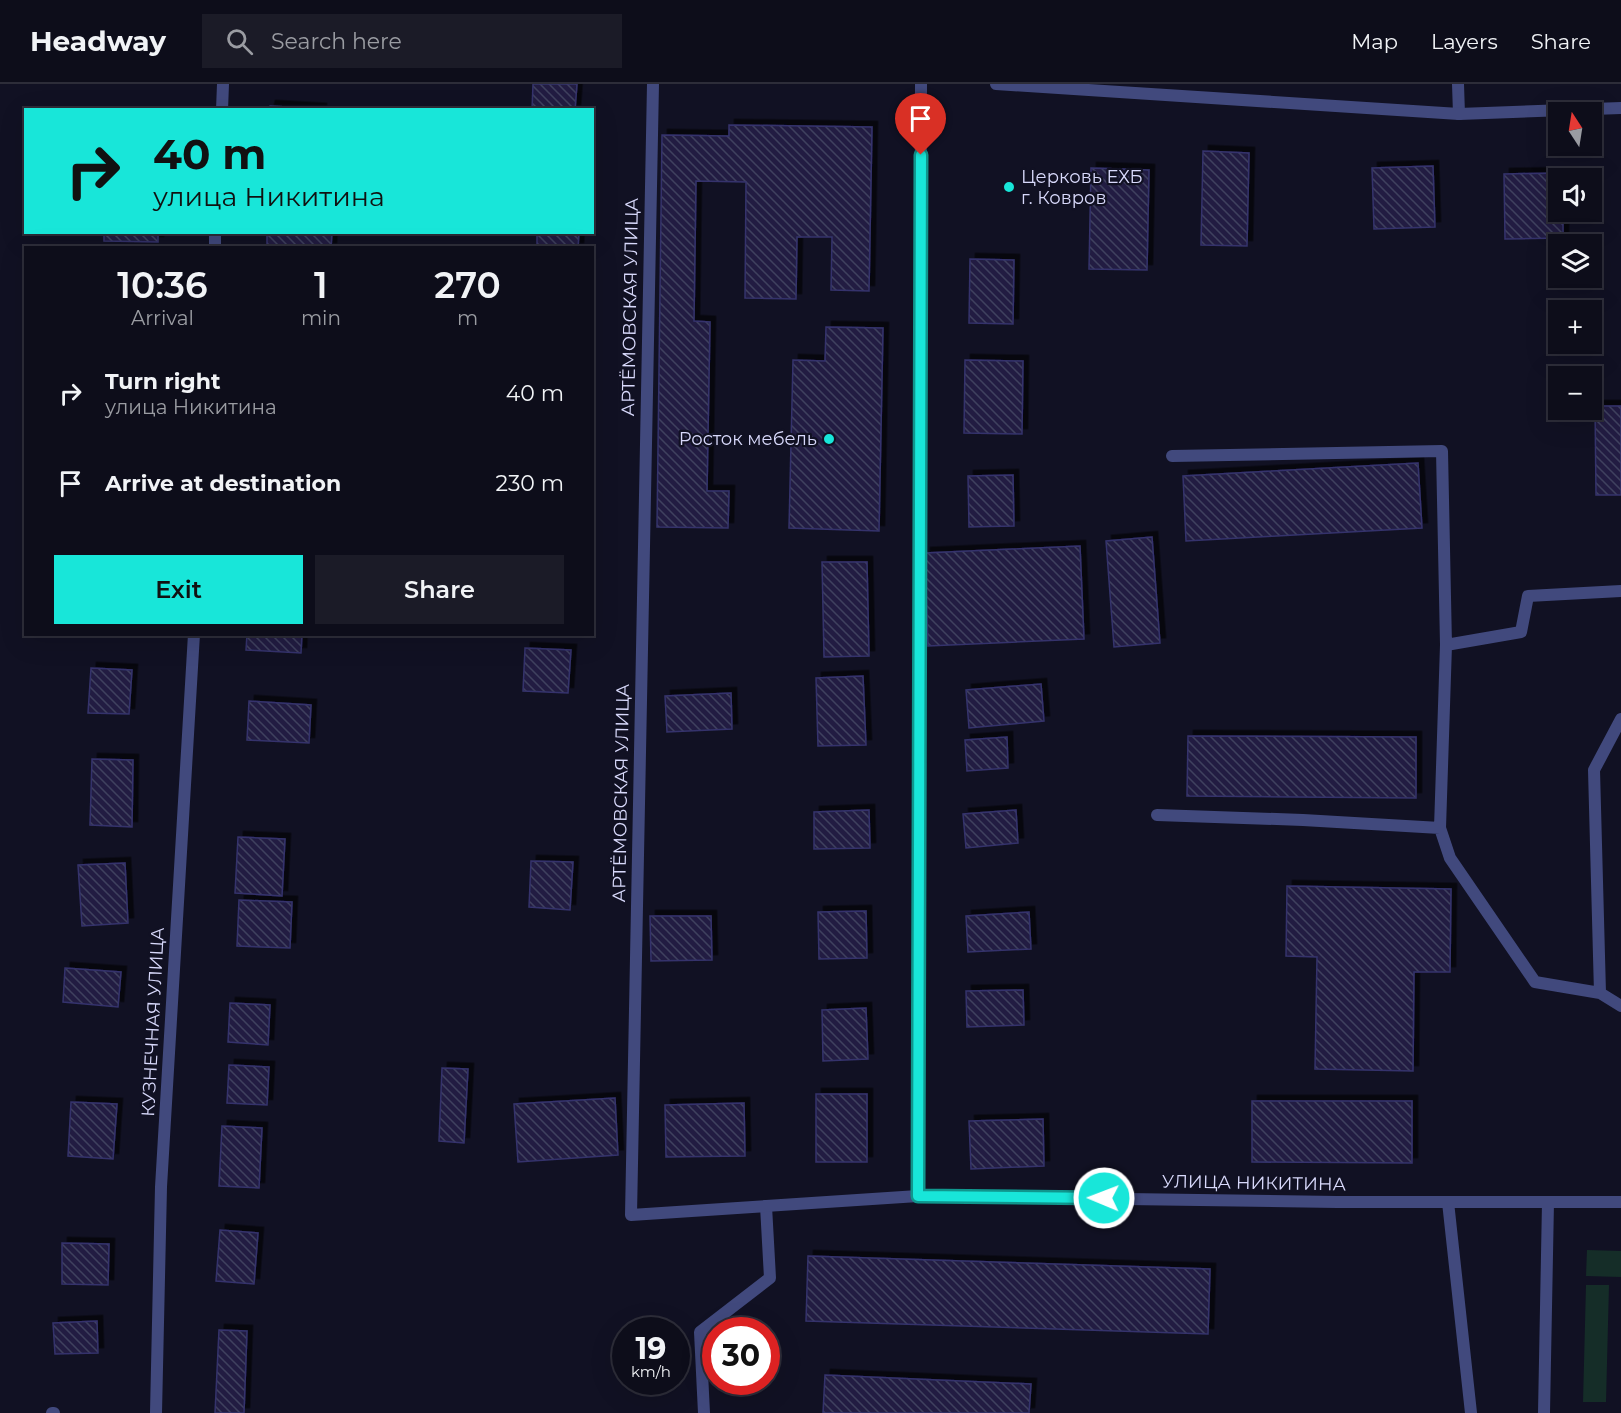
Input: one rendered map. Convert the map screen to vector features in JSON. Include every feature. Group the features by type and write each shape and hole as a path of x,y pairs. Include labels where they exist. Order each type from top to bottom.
{"street":[{"path":"222,108 223,84"},
{"name":"АРТЁМОВСКАЯ УЛИЦА","path":"652,84 631,1215 918,1196"},
{"path":"918,1196 921,84"},
{"path":"996,84 1459,114 1621,108"},
{"path":"1458,84 1459,114"},
{"path":"1173,456 1442,451 1446,645 1440,828 1450,858 1535,982 1600,993 1621,1006"},
{"path":"1446,645 1521,632 1528,596 1621,591"},
{"name":"КУЗНЕЧНАЯ УЛИЦА","path":"156,1413 161,1187 194,636"},
{"path":"1600,993 1594,770 1621,719"},
{"path":"1157,815 1440,828"},
{"name":"УЛИЦА НИКИТИНА","path":"918,1196 1621,1202"},
{"path":"1448,1202 1472,1413"},
{"path":"1544,1413 1548,1202"},
{"path":"704,1413 700,1332 770,1278 766,1206"}],"green space":[{"path":"1587,1250 1621,1251 1621,1277 1586,1276"},
{"path":"1586,1285 1609,1285 1606,1402 1583,1402"}],"building":[{"path":"533,84 577,84 575,108 532,108"},
{"path":"270,106 304,108 270,108"},
{"path":"729,125 872,127 869,291 831,290 832,237 797,237 796,299 745,298 746,182 696,181 694,321 710,322 707,491 729,491 728,528 657,527 662,135 729,136"},
{"path":"1203,151 1249,153 1247,246 1201,245"},
{"path":"1433,166 1435,227 1374,229 1372,168"},
{"path":"1091,168 1149,170 1147,270 1089,269"},
{"path":"1548,173 1548,222 1563,222 1563,234 1548,234 1548,238 1505,239 1504,174"},
{"path":"104,234 158,234 158,242 104,241"},
{"path":"267,234 332,234 331,246 267,246"},
{"path":"537,234 579,234 578,246 537,246"},
{"path":"970,259 1014,260 1013,324 969,323"},
{"path":"826,327 883,328 879,531 789,528 793,360 825,361"},
{"path":"965,360 1023,361 1022,434 964,433"},
{"path":"1602,406 1621,406 1621,495 1596,495 1595,420 1602,420"},
{"path":"1418,463 1422,528 1186,541 1183,476"},
{"path":"1013,475 1014,526 969,527 968,476"},
{"path":"1152,537 1160,643 1114,647 1106,541"},
{"path":"1080,546 1084,639 928,646 925,553"},
{"path":"822,562 867,562 869,656 824,657"},
{"path":"247,636 302,636 301,653 246,650"},
{"path":"525,648 571,650 568,693 523,691"},
{"path":"91,668 132,670 129,714 88,713"},
{"path":"863,676 866,745 818,746 816,678"},
{"path":"1041,684 1044,721 969,728 966,690"},
{"path":"731,693 732,729 667,732 665,696"},
{"path":"249,701 311,705 309,743 247,740"},
{"path":"1188,736 1416,737 1416,798 1187,796"},
{"path":"1007,737 1008,768 967,771 965,740"},
{"path":"92,759 133,760 132,827 90,825"},
{"path":"869,810 870,848 814,849 814,812"},
{"path":"1016,810 1018,843 966,848 963,814"},
{"path":"238,837 285,839 282,896 235,893"},
{"path":"531,861 573,862 570,910 529,907"},
{"path":"125,863 128,923 82,926 78,865"},
{"path":"1287,886 1451,889 1450,972 1414,972 1413,1071 1315,1069 1317,957 1286,956"},
{"path":"239,900 292,902 290,948 237,946"},
{"path":"866,911 867,958 819,959 818,912"},
{"path":"1029,912 1031,949 968,952 966,916"},
{"path":"650,916 711,916 712,960 651,961"},
{"path":"65,968 121,972 118,1007 63,1002"},
{"path":"1023,990 1024,1025 967,1027 966,991"},
{"path":"230,1003 270,1005 268,1045 228,1042"},
{"path":"866,1008 868,1059 823,1061 822,1010"},
{"path":"229,1065 269,1067 267,1105 227,1103"},
{"path":"442,1068 468,1069 464,1143 439,1141"},
{"path":"816,1094 867,1094 867,1162 816,1162"},
{"path":"615,1098 618,1155 518,1162 514,1104"},
{"path":"1252,1101 1412,1101 1412,1163 1252,1162"},
{"path":"71,1102 117,1104 113,1159 68,1156"},
{"path":"744,1103 745,1156 666,1157 665,1105"},
{"path":"1043,1119 1044,1166 971,1169 969,1121"},
{"path":"222,1126 262,1128 259,1188 219,1186"},
{"path":"220,1230 258,1233 254,1284 216,1281"},
{"path":"62,1243 109,1244 108,1285 62,1284"},
{"path":"808,1256 1210,1269 1208,1334 806,1321"},
{"path":"97,1321 98,1353 55,1354 53,1323"},
{"path":"219,1330 247,1331 244,1413 215,1413"},
{"path":"825,1375 1031,1384 1029,1413 823,1413"}],"place":[{"name":"Церковь ЕХБ г. Ковров","path":"1009,187"},
{"name":"Росток мебель","path":"829,439"}],"route":[{"path":"921,155 918,1196 1104,1198"}]}
